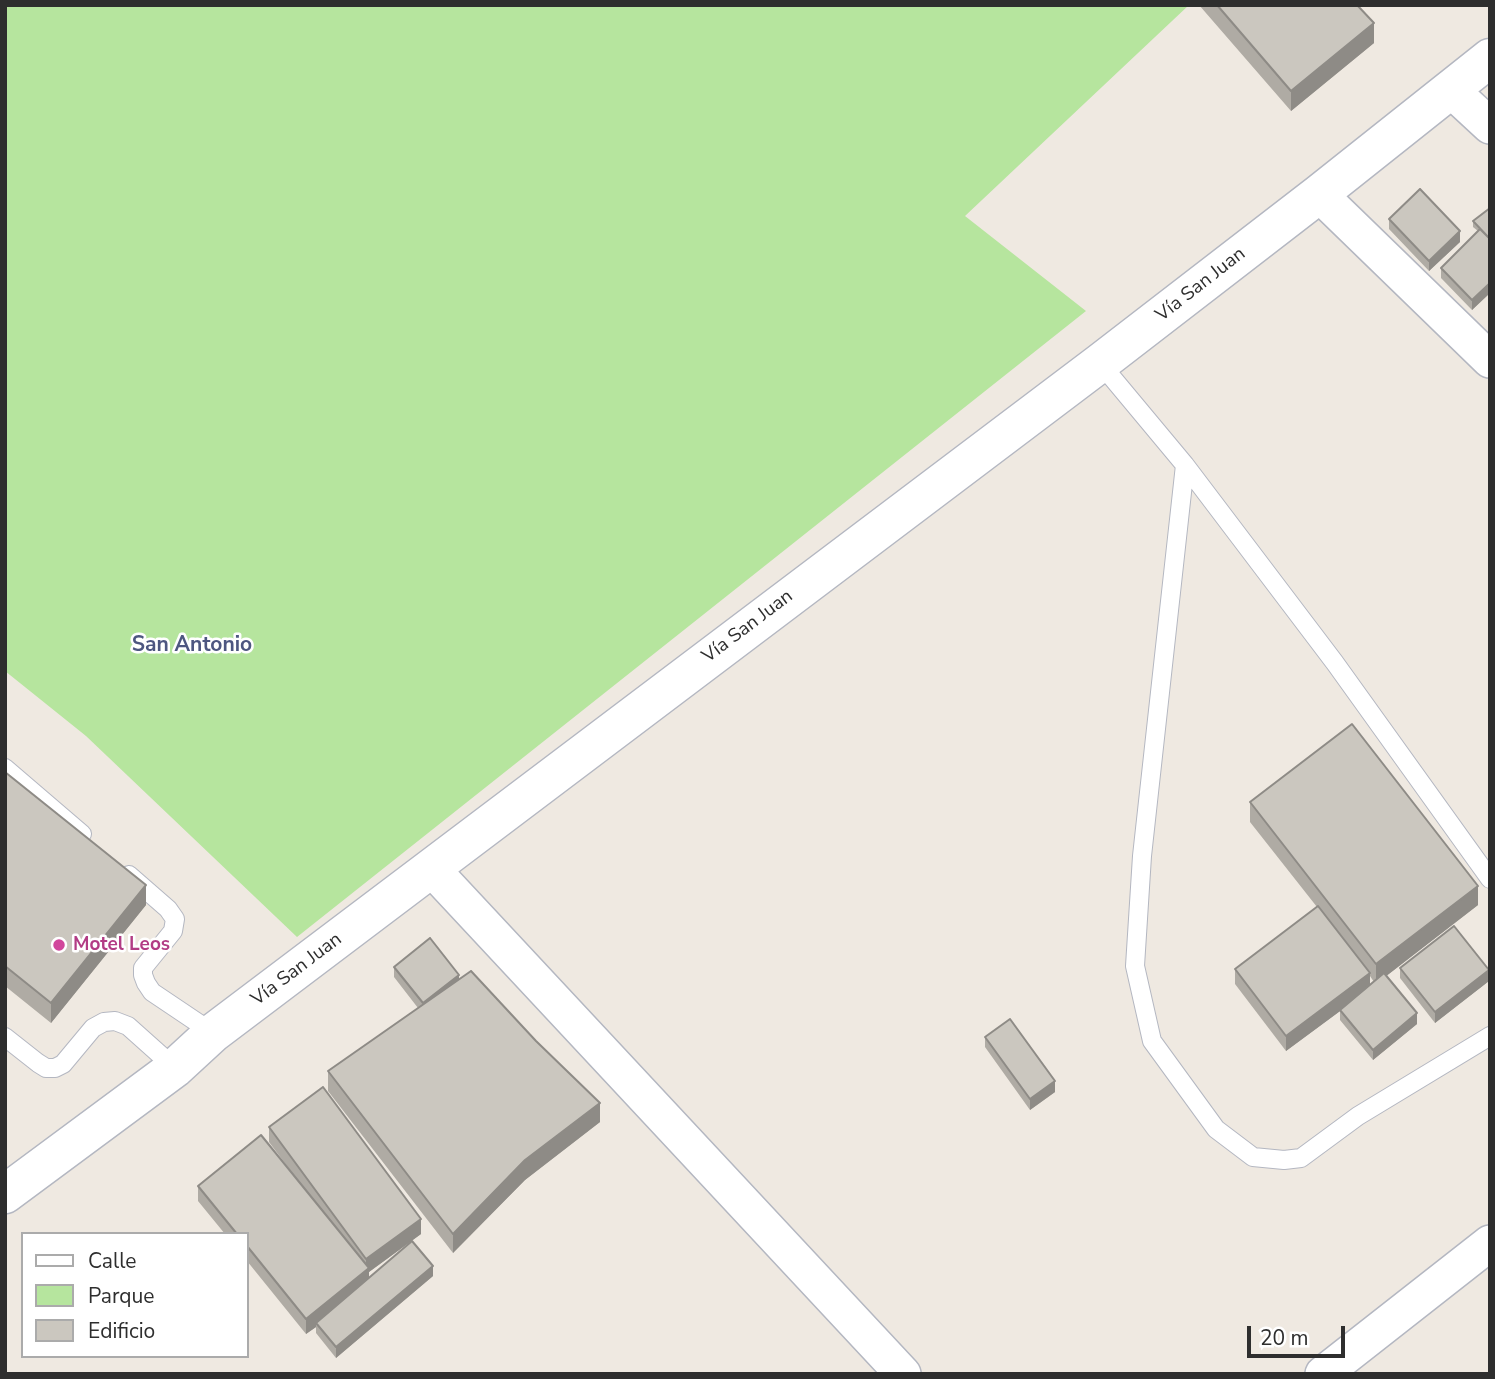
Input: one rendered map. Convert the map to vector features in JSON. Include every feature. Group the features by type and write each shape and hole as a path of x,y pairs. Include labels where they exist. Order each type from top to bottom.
{"street":[{"name":"Vía San Juan","path":"5,1194 175,1068 214,1033 1100,363 1490,58"},
{"path":"1450,89 1490,126"},
{"path":"1319,194 1490,360"},
{"path":"431,868 903,1374"},
{"path":"1323,1374 1490,1243"}],"lane":[{"path":"1100,363 1185,465 1335,663 1490,879"},
{"path":"1185,465 1142,856 1135,966 1152,1041 1216,1129 1253,1157 1284,1160 1300,1158 1358,1116 1490,1036"},
{"path":"5,768 97,847"},
{"path":"117,865 168,909 174,919 173,931 143,968 143,975 152,992 214,1033"},
{"path":"5,1037 46,1068 55,1068 63,1064 93,1028 104,1022 115,1021 128,1026 175,1068"}],"green space":[{"path":"5,5 1189,5 965,216 1086,311 297,937 86,736 5,671"}],"building":[{"path":"1217,5 1357,5 1374,23 1291,91"},
{"path":"1420,189 1460,231 1429,261 1389,219"},
{"path":"1490,208 1490,239 1473,221"},
{"path":"1480,229 1490,239 1490,283 1472,300 1441,268"},
{"path":"1352,724 1478,886 1376,964 1250,802"},
{"name":"Motel Leos","path":"5,772 146,885 51,1003 5,966"},
{"path":"1318,906 1370,973 1286,1036 1235,969"},
{"path":"1454,926 1489,970 1435,1012 1400,968"},
{"path":"430,938 459,975 423,1003 394,967"},
{"path":"471,971 536,1041 600,1103 525,1160 453,1234 328,1071"},
{"path":"1384,973 1417,1013 1373,1050 1340,1010"},
{"path":"1010,1019 1055,1081 1030,1099 985,1037"},
{"path":"323,1087 421,1219 366,1259 269,1127"},
{"path":"261,1135 369,1268 306,1319 248,1247 248,1232 235,1232 198,1186"},
{"path":"412,1241 433,1266 336,1347 316,1323"}],"place":[{"name":"Motel Leos","path":"59,945"}],"district":[{"name":"San Antonio","path":"192,646"}]}
